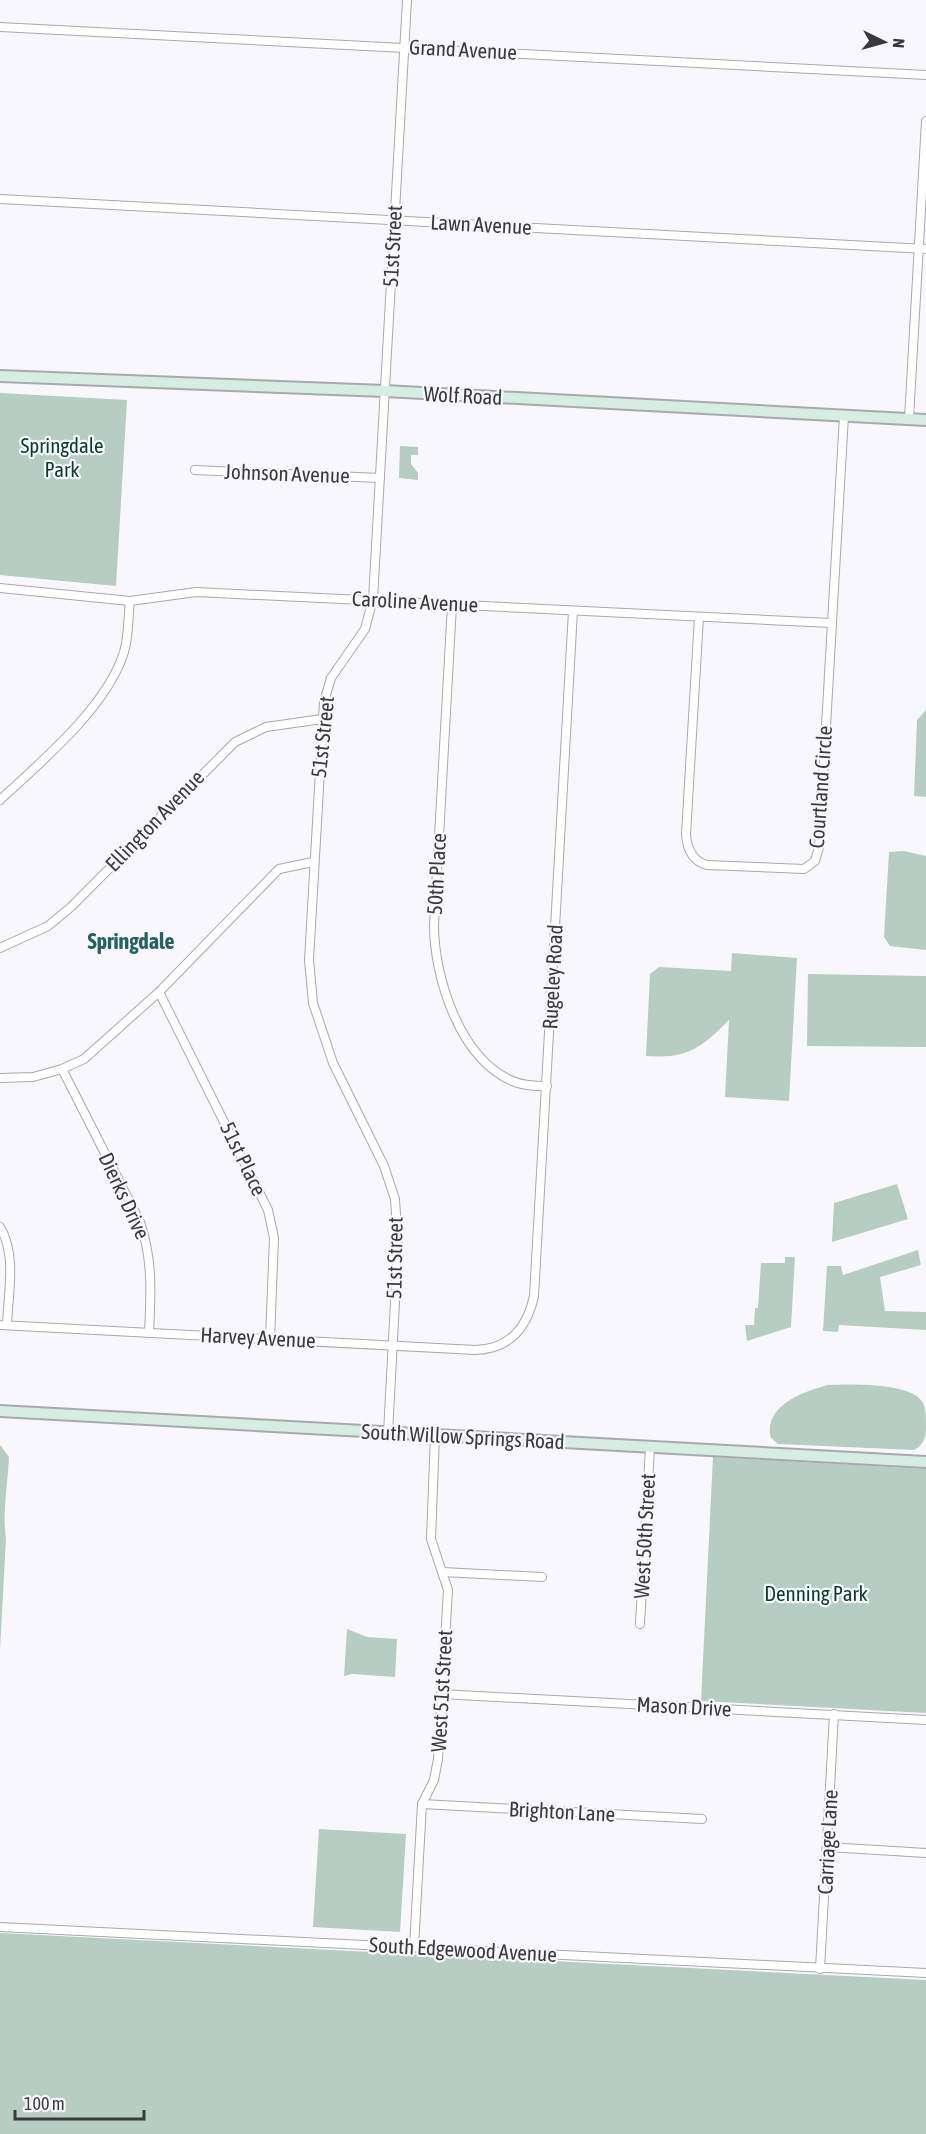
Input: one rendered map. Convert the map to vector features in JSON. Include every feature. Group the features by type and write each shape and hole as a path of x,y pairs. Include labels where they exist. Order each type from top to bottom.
{"main road":[{"name":"Wolf Road","path":"0,376 385,392 926,420"},
{"name":"South Willow Springs Road","path":"0,1411 926,1462"}],"street":[{"name":"51st Street","path":"387,1432 398,1236 396,1206 384,1166 333,1063 313,1003 309,960 322,718 331,678 360,641 373,599 407,0"},
{"name":"Grand Avenue","path":"0,27 926,75"},
{"path":"909,419 922,249 926,121"},
{"name":"Lawn Avenue","path":"0,199 922,249"},
{"name":"Courtland Circle","path":"699,617 686,834 690,852 700,863 707,865 796,870 810,866 819,847 844,416"},
{"name":"Johnson Avenue","path":"195,470 380,478"},
{"name":"Caroline Avenue","path":"0,591 130,601 196,592 831,623"},
{"path":"0,800 48,756 110,686 125,650 130,601"},
{"name":"50th Place","path":"452,605 434,925 437,969 448,1005 460,1029 490,1065 514,1082 547,1086"},
{"name":"Rugeley Road","path":"513,1338 527,1320 534,1296 573,611"},
{"name":"Ellington Avenue","path":"0,948 40,930 71,907 235,742 266,727 322,718"},
{"path":"0,1078 33,1077 62,1069 84,1059 107,1041 159,992 279,869 314,862"},
{"name":"51st Place","path":"159,992 268,1210 274,1238 270,1339"},
{"name":"Dierks Drive","path":"62,1069 140,1222 146,1240 152,1273 149,1333"},
{"path":"0,1227 8,1245 10,1258 3,1325"},
{"name":"Harvey Avenue","path":"3,1325 487,1350 513,1338"},
{"name":"West 51st Street","path":"414,1947 422,1804 436,1771 447,1590 431,1539 435,1435"},
{"name":"West 50th Street","path":"640,1624 650,1447"},
{"path":"443,1572 542,1577"},
{"name":"Mason Drive","path":"441,1694 926,1720"},
{"name":"Carriage Lane","path":"820,1969 834,1714"},
{"name":"Brighton Lane","path":"422,1804 702,1819"},
{"path":"828,1847 926,1853"},
{"name":"South Edgewood Avenue","path":"0,1927 926,1973"}],"green space":[{"name":"Springdale Park","path":"0,393 127,400 116,586 0,575"},
{"path":"400,446 418,447 418,455 411,455 411,464 418,473 418,480 399,478"},
{"path":"926,710 926,797 914,796 917,720"},
{"path":"904,851 926,856 926,950 890,946 884,937 889,852"},
{"path":"732,953 797,958 789,1101 725,1097 729,1020 693,1050 673,1056 646,1056 650,974 659,967 731,971"},
{"path":"808,974 926,976 926,1047 807,1046"},
{"path":"897,1184 908,1219 832,1242 834,1203"},
{"path":"918,1250 921,1265 880,1277 885,1311 926,1312 926,1330 839,1325 838,1332 823,1331 827,1266 841,1266 843,1275"},
{"path":"785,1257 795,1257 791,1327 747,1341 745,1325 754,1325 755,1308 758,1308 761,1263 785,1263"},
{"path":"828,1385 880,1386 907,1391 917,1396 923,1403 926,1414 924,1440 914,1450 778,1444 771,1438 770,1426 779,1408 808,1391"},
{"path":"0,1445 9,1457 0,1650"},
{"name":"Denning Park","path":"713,1457 926,1469 926,1713 701,1701"},
{"path":"347,1629 367,1637 397,1639 395,1677 352,1674 344,1676"},
{"path":"319,1829 406,1834 400,1932 313,1927"},
{"path":"0,1933 926,1980 926,2134 0,2134"}],"district":[{"name":"Springdale","path":"131,941"}]}
